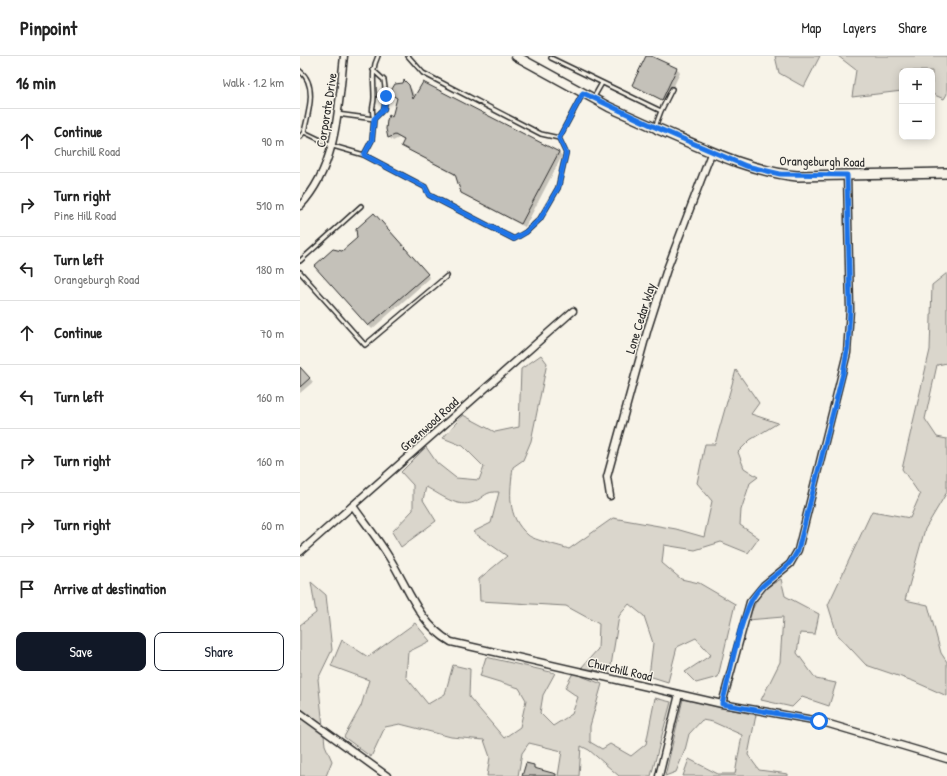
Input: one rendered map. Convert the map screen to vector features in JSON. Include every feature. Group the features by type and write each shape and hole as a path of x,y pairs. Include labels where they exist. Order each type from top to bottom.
{"main road":[{"name":"Orangeburgh Road","path":"656,128 746,166 780,174 847,175 947,173"}],"street":[{"name":"Corporate Drive","path":"300,206 307,198 322,174 333,146 344,56"},
{"path":"516,56 593,99 656,128"},
{"name":"Lone Cedar Way","path":"610,496 607,478 641,349 667,269 712,151"},
{"path":"722,704 750,602 764,585 790,564 798,550 843,373 849,334 850,309 847,175"},
{"name":"Greenwood Road","path":"300,552 573,310"},
{"name":"Churchill Road","path":"353,506 388,556 423,618 441,636 461,646 516,656 722,704 819,721 947,759"},
{"path":"659,776 679,694"},
{"path":"300,714 387,776"}],"lane":[{"path":"364,155 372,140 374,119 371,110 374,99 373,70 378,56"},
{"path":"408,56 423,74 541,134 559,138"},
{"path":"551,58 661,111"},
{"path":"373,70 384,80 386,96 384,109 374,119"},
{"path":"300,71 304,74 308,83 310,97 304,132 300,137"},
{"path":"593,99 602,83"},
{"path":"656,128 661,111 672,89"},
{"path":"559,138 583,93"},
{"path":"337,114 374,119"},
{"path":"304,132 333,146 364,155 425,187 429,195 514,239 526,232 540,219 558,188 566,153 559,138"},
{"path":"300,261 361,206"},
{"path":"300,272 365,345 447,276"}],"shaded area":[{"path":"775,56 820,56 804,87 779,73"},
{"path":"838,56 947,56 947,94 944,99 935,95 935,68 899,68 899,91 852,97 856,70"},
{"path":"947,273 947,363 937,365 925,419 937,437 947,439 947,492 925,529 905,600 928,605 941,653 947,662 947,696 913,681 866,665 837,634 828,605 872,511 910,518 920,495 902,469 930,350 932,285"},
{"path":"541,355 547,363 531,441 523,460 513,467 511,503 516,520 521,528 531,537 541,541 569,549 613,518 676,529 704,537 712,501 697,483 705,444 715,444 736,370 759,403 751,414 778,423 750,440 738,452 744,468 758,477 750,483 741,510 740,525 759,538 748,553 721,542 695,550 664,545 662,563 681,579 699,583 735,604 718,677 696,683 685,672 711,655 696,638 677,647 668,682 649,676 653,643 644,616 629,604 619,616 610,672 581,668 598,649 599,624 566,606 480,601 479,579 507,556 473,532 491,523 499,492 491,492 474,502 461,504 449,500 426,487 423,500 436,521 401,547 392,532 413,510 413,485 401,472 426,447 437,463 456,478 479,480 484,467 463,446 443,438 463,415 495,432 519,427 521,369"},
{"path":"781,579 785,596 819,614 815,634 800,633 797,653 816,679 836,683 829,706 802,697 792,707 761,700 780,662 783,617 747,620 762,590"},
{"path":"311,582 326,595 332,650 318,679 325,745 332,761 326,776 300,776 300,625 316,613"},
{"path":"415,623 430,641 408,652 406,677 428,704 445,694 453,665 470,669 469,697 504,738 520,727 526,700 519,688 480,676 486,657 555,673 543,695 540,713 553,726 572,714 578,697 565,688 573,673 602,684 590,726 590,742 602,749 610,744 631,756 646,744 655,698 671,702 651,776 619,776 589,750 581,746 579,776 558,776 562,751 529,743 522,753 518,776 487,776 490,757 484,740 451,737 400,724 385,727 371,757 344,737 361,706 369,680 331,666 342,640 368,657"},
{"path":"683,699 756,715 748,755 759,770 788,774 788,776 683,776 689,759 718,774 735,774 742,735 713,722 702,720 689,734 685,750 676,772 665,776"}],"building":[{"path":"646,56 651,56 677,68 662,100 632,85"},
{"path":"404,80 409,85 413,99 423,82 559,152 521,224 461,193 455,174 401,146 404,140 395,135 388,138 386,129 387,120 389,115 392,117 397,98 392,95 392,89 395,84 403,83"},
{"path":"374,213 428,274 368,326 314,266 333,249 342,251 357,238 356,229"},
{"path":"300,367 310,378 300,387"},
{"path":"526,763 534,765 534,768 556,774 556,776 522,776"}],"route":[{"path":"386,96 384,109 374,119 372,140 364,155 425,187 429,195 514,239 526,232 540,219 558,188 566,153 559,138 583,93 609,107 746,166 762,171 797,176 847,175 850,309 847,353 843,373 798,550 790,564 764,585 750,602 746,612 722,704 739,708 793,715 819,721"}]}
